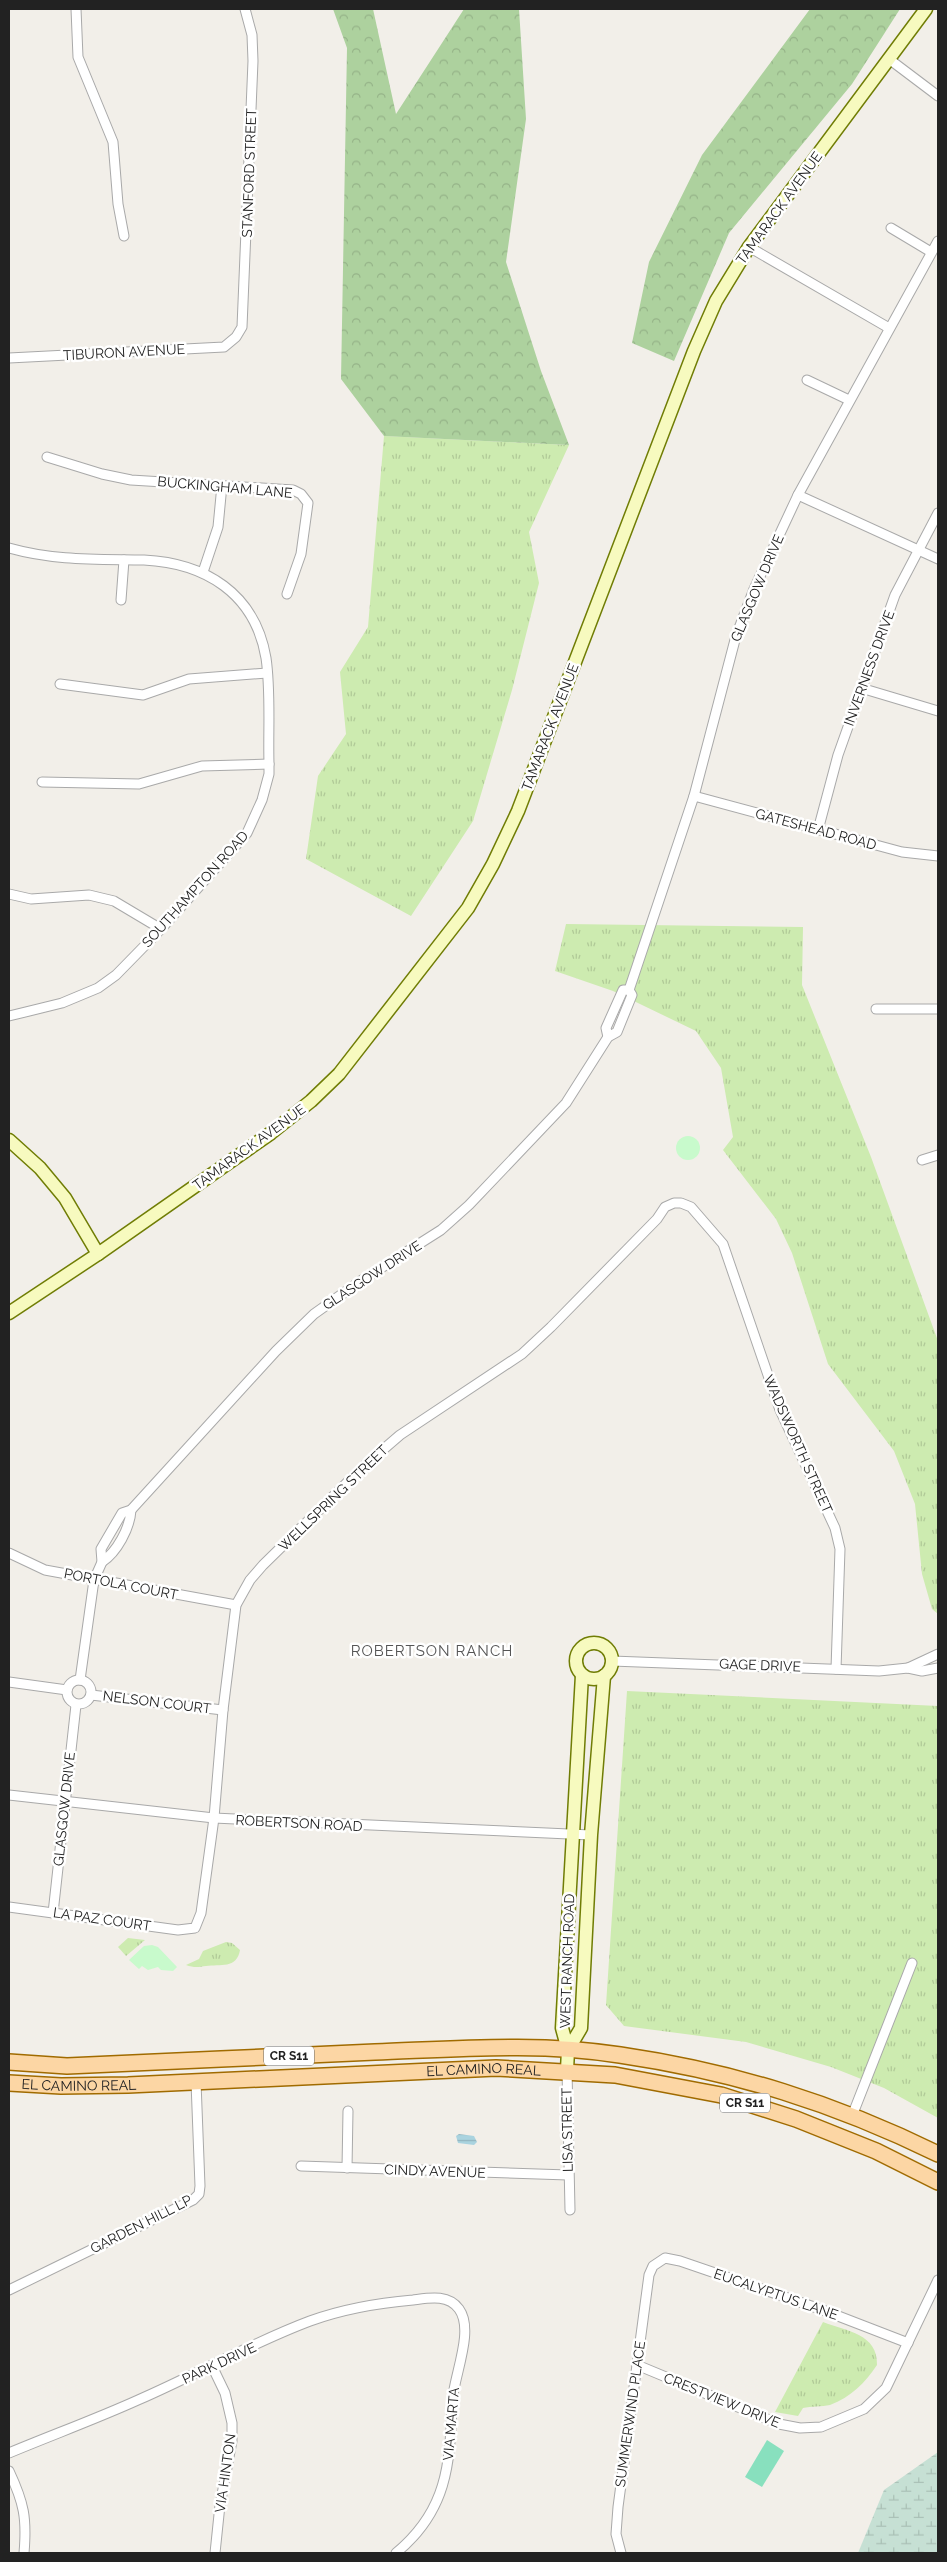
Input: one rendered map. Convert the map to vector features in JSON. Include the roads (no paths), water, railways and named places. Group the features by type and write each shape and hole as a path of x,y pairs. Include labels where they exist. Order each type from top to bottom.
{"main road":[{"name":"TAMARACK AVENUE","path":"9,1313 98,1254 271,1133 311,1101 339,1074 468,908 493,864 518,811 694,350 716,301 748,247 926,9"},
{"path":"10,1144 40,1168 65,1198 98,1254"},
{"path":"592,1643 603,1646 608,1650 612,1661 611,1667 604,1676 592,1679 582,1675 578,1670 575,1659 577,1653 586,1644 592,1643"},
{"name":"WEST RANCH ROAD","path":"568,2050 562,2028 571,1835 582,1675"},
{"name":"WEST RANCH ROAD","path":"568,2050 581,2029 591,1835 604,1676"},
{"name":"EL CAMINO REAL","path":"9,2062 67,2066 461,2048 568,2050 618,2054 726,2074 804,2097 886,2129 938,2154"},
{"name":"LISA STREET","path":"567,2070 568,2050"},
{"name":"EL CAMINO REAL","path":"9,2083 60,2086 196,2082 496,2068 567,2070 668,2083 721,2095 796,2120 876,2151 938,2182"}],"street":[{"path":"76,9 78,56 113,142 118,204 124,236"},
{"name":"STANFORD STREET","path":"236,337 242,327 253,61 252,35 244,9"},
{"path":"889,59 938,96"},
{"path":"891,228 932,252"},
{"name":"GLASGOW DRIVE","path":"102,1562 101,1549 122,1513 131,1510 276,1351 314,1314 359,1282 441,1230 469,1205 566,1103 608,1037 606,1028 623,990 629,990 694,796 736,636 754,589 798,495 938,241"},
{"path":"748,247 889,328"},
{"name":"TIBURON AVENUE","path":"9,358 224,347 236,337"},
{"path":"807,380 849,400"},
{"name":"BUCKINGHAM LANE","path":"46,457 102,474 131,480 293,490 301,494 308,503 301,554 287,594"},
{"path":"203,572 218,527 222,485"},
{"path":"798,495 938,559"},
{"name":"INVERNESS DRIVE","path":"818,830 838,755 895,595 938,513"},
{"name":"SOUTHAMPTON ROAD","path":"9,548 53,558 146,560 194,568 218,581 243,604 257,628 266,657 269,764 269,774 262,800 247,833 161,929 116,975 98,988 62,1003 9,1016"},
{"path":"121,600 124,560"},
{"path":"60,684 143,694 189,679 267,673"},
{"path":"861,688 938,712"},
{"path":"42,782 138,784 202,766 269,764"},
{"name":"GATESHEAD ROAD","path":"694,796 902,852 938,856"},
{"path":"9,894 32,899 89,895 114,901 161,929"},
{"path":"876,1009 938,1009"},
{"path":"922,1160 938,1155"},
{"name":"WELLSPRING STREET","path":"195,1928 201,1913 214,1818 223,1710 236,1605 250,1580 262,1565 364,1466 400,1435 522,1354 552,1327 657,1219 665,1207 674,1203 691,1207"},
{"name":"WADSWORTH STREET","path":"691,1207 723,1244 780,1410 835,1528 840,1549 836,1669"},
{"name":"GLASGOW DRIVE","path":"80,1680 94,1580 102,1562 114,1551 122,1537 130,1519 131,1510"},
{"path":"112,1531 122,1537"},
{"name":"PORTOLA COURT","path":"9,1553 45,1570 236,1605"},
{"name":"GAGE DRIVE","path":"908,1668 938,1654"},
{"name":"GAGE DRIVE","path":"612,1661 879,1671 908,1668 922,1671 938,1668"},
{"path":"80,1680 90,1687 91,1695 87,1702 76,1705 69,1700 67,1690 72,1682 80,1680"},
{"path":"9,1682 67,1690"},
{"name":"NELSON COURT","path":"91,1695 223,1710"},
{"name":"GLASGOW DRIVE","path":"53,1913 76,1705"},
{"name":"ROBERTSON ROAD","path":"9,1795 214,1818 591,1835"},
{"name":"LA PAZ COURT","path":"9,1907 178,1930 195,1928"},
{"path":"852,2116 912,1963"},
{"name":"LISA STREET","path":"567,2070 570,2210"},
{"name":"GARDEN HILL LP","path":"9,2290 193,2200 199,2194 196,2082"},
{"path":"347,2168 348,2111"},
{"name":"CINDY AVENUE","path":"301,2166 568,2175"},
{"name":"EUCALYPTUS LANE","path":"649,2275 654,2266 665,2258 680,2261 820,2309 908,2343"},
{"name":"SUMMERWIND PLACE","path":"620,2553 616,2534 618,2507 649,2275"},
{"name":"CRESTVIEW DRIVE","path":"637,2365 779,2424 800,2428 821,2427 864,2409 886,2388 938,2280"},
{"name":"PARK DRIVE","path":"9,2453 138,2400 310,2321 358,2307 435,2298"},
{"name":"VIA MARTA","path":"396,2553 414,2539 429,2518 442,2487 450,2457 452,2394 466,2329 464,2316 458,2307 447,2300 435,2298"},
{"name":"VIA HINTON","path":"212,2366 225,2393 232,2423 232,2441 220,2505 215,2553"},
{"path":"9,2471 21,2497 26,2524 24,2553"}],"water":[{"path":"459,2134 474,2136 477,2142 474,2145 458,2143 456,2136"}],"district":[{"name":"ROBERTSON RANCH","path":"432,1651"}]}
